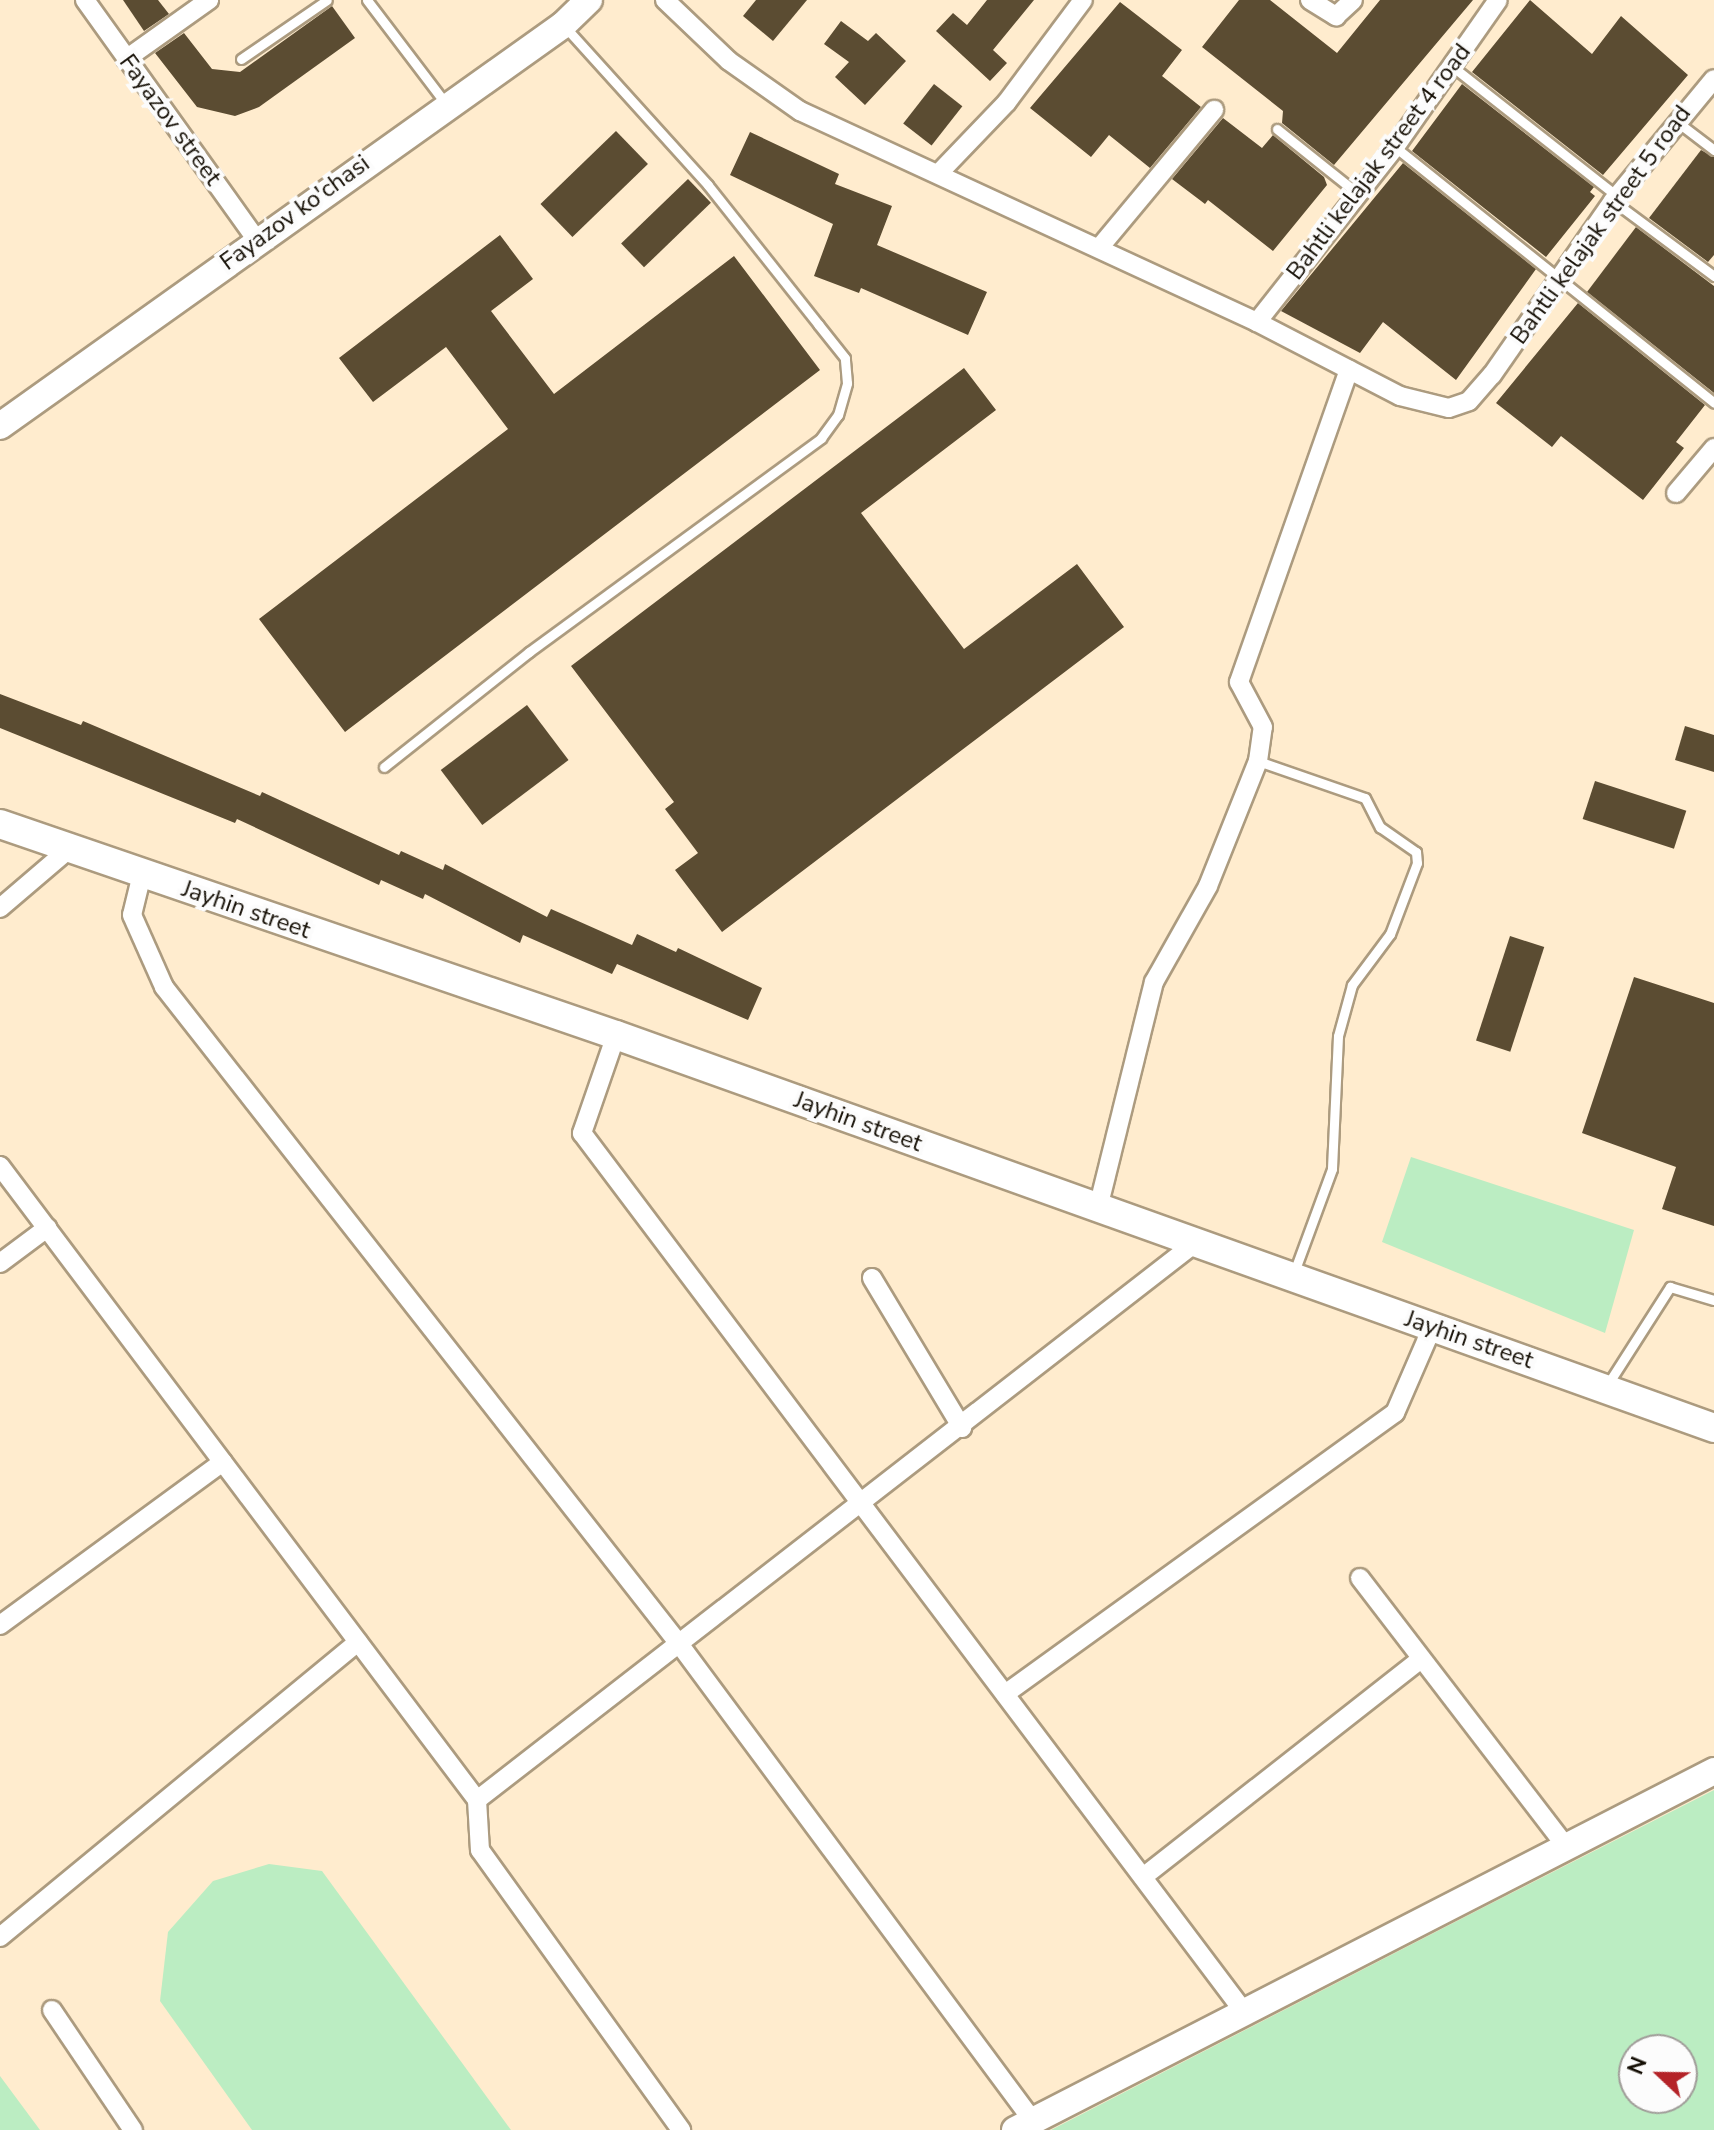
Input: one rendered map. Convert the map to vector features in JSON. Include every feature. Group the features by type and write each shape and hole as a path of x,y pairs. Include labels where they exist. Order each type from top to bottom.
{"main road":[{"name":"Jayhin street","path":"0,824 616,1035 1714,1428"}],"street":[{"name":"Fayazov street","path":"85,0 257,240"},
{"name":"Fayazov ko'chasi","path":"0,426 446,104 563,25 589,0"},
{"name":"Bahtli kelajak street 5 road","path":"665,0 729,61 800,111 1257,322 1400,396 1449,408 1469,401 1492,375 1558,274 1676,121 1714,79"},
{"path":"939,173 1007,102 1083,0"},
{"path":"1310,0 1336,16 1353,0"},
{"name":"Bahtli kelajak street 4 road","path":"1257,322 1395,147 1498,0"},
{"path":"126,59 202,2"},
{"path":"1099,248 1214,110"},
{"path":"1098,1208 1154,982 1208,886 1258,761 1263,727 1239,682 1349,370"},
{"path":"1676,493 1714,448"},
{"path":"0,908 69,849"},
{"path":"142,874 132,915 164,987 680,1645 1024,2126 1714,1771"},
{"path":"616,1035 582,1133 1245,2013"},
{"path":"0,1166 477,1800 480,1850 681,2130"},
{"path":"0,1263 47,1228"},
{"path":"477,1800 962,1428 1195,1243"},
{"path":"872,1278 962,1428"},
{"path":"1005,1694 1395,1413 1432,1328"},
{"path":"0,1625 223,1462"},
{"path":"1360,1578 1567,1848"},
{"path":"0,1937 358,1642"},
{"path":"1143,1877 1421,1659"},
{"path":"52,2010 133,2130"}],"lane":[{"path":"241,59 327,0"},
{"path":"367,0 446,104"},
{"path":"384,767 529,652 821,438 838,415 847,383 845,358 708,185 563,25"},
{"path":"1453,67 1714,276"},
{"path":"1676,121 1714,150"},
{"path":"1277,129 1357,193"},
{"path":"1395,147 1558,274 1714,403"},
{"path":"1258,761 1365,798 1380,827 1416,852 1417,863 1390,934 1352,985 1338,1036 1332,1169 1292,1278"},
{"path":"1606,1387 1670,1287 1714,1300"}],"green space":[{"path":"1411,1157 1634,1230 1605,1333 1382,1242"},
{"path":"1714,1790 1714,2130 1051,2130 1492,1903"},
{"path":"269,1864 322,1871 511,2130 252,2130 160,2001 168,1932 213,1881"},
{"path":"0,2076 40,2130 0,2130"}],"building":[{"path":"123,0 158,0 169,14 144,31"},
{"path":"756,0 807,0 773,41 743,16"},
{"path":"987,0 1034,0 993,50 1007,63 990,81 936,31 953,13 967,25"},
{"path":"1239,0 1270,0 1337,53 1380,0 1473,0 1334,165 1282,123 1283,111 1202,47"},
{"path":"1530,0 1592,54 1621,16 1688,75 1603,175 1472,72"},
{"path":"1120,2 1182,50 1162,76 1201,107 1150,168 1109,135 1091,157 1030,108"},
{"path":"332,6 355,38 259,107 235,116 197,107 155,53 184,33 212,69 240,72"},
{"path":"841,21 868,41 876,33 906,61 865,105 835,77 849,62 824,44"},
{"path":"934,84 962,106 932,146 903,123"},
{"path":"1462,84 1594,187 1590,192 1595,196 1546,257 1412,151"},
{"path":"1223,118 1262,148 1273,135 1324,177 1327,185 1273,251 1208,200 1205,204 1172,179"},
{"path":"616,131 648,164 572,237 540,204"},
{"path":"750,132 839,174 835,184 892,206 877,245 987,292 968,335 861,288 859,293 814,276 833,224 730,175"},
{"path":"1701,150 1714,157 1714,255 1708,262 1649,218"},
{"path":"1403,163 1536,269 1456,380 1383,322 1360,353 1281,311"},
{"path":"688,179 711,203 644,267 621,244"},
{"path":"1636,227 1714,286 1714,393 1587,292"},
{"path":"500,235 533,279 491,311 554,394 734,256 820,370 345,732 259,619 508,429 446,347 373,402 339,358"},
{"path":"1578,303 1705,405 1676,442 1684,448 1643,500 1561,436 1552,447 1496,403"},
{"path":"964,368 996,410 861,513 964,649 1077,564 1124,627 722,932 675,870 698,853 665,809 674,802 571,666"},
{"path":"0,694 81,725 83,721 260,796 262,792 399,855 401,851 443,870 445,864 547,917 551,909 632,945 637,934 676,952 678,948 762,988 748,1020 617,964 612,974 523,935 520,943 425,894 423,899 381,880 379,885 237,819 235,823 0,728"},
{"path":"527,705 569,760 482,825 441,770"},
{"path":"1685,726 1714,735 1714,772 1675,760"},
{"path":"1595,781 1686,811 1674,849 1583,819"},
{"path":"1510,936 1544,947 1510,1052 1476,1041"},
{"path":"1634,977 1714,1003 1714,1226 1662,1209 1676,1167 1582,1133"}]}
